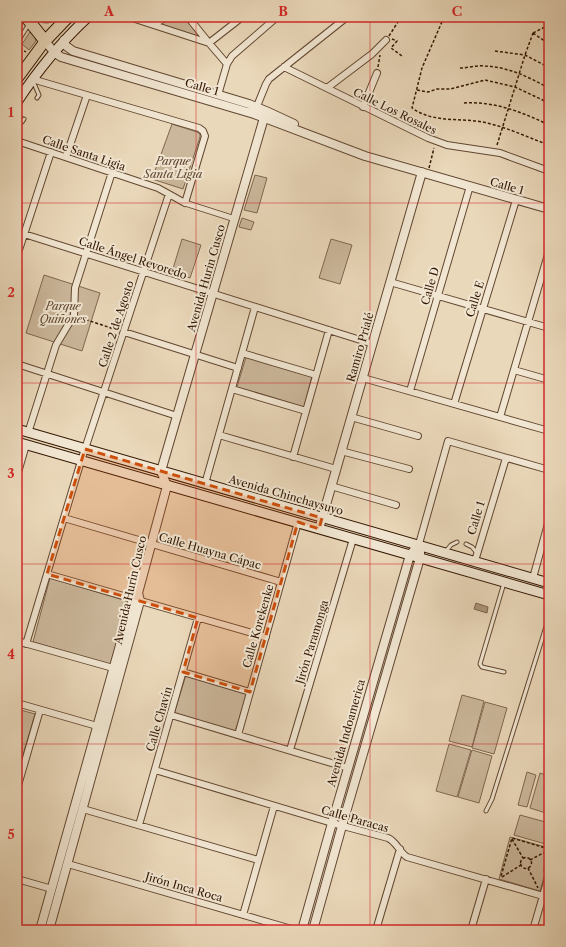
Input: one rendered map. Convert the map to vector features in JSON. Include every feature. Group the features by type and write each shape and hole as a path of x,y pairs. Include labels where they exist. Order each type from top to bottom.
{"highway":[{"path":"29,19 45,41 68,17"}],"main road":[{"path":"17,102 32,79 64,40 88,17"},
{"path":"17,79 45,41"},
{"name":"Avenida Chinchaysuyo","path":"17,429 322,518 445,552 476,557 533,578 549,582"},
{"name":"Avenida Chinchaysuyo","path":"21,444 298,522 549,596"}],"street":[{"path":"129,17 156,24 209,42"},
{"path":"156,24 166,17"},
{"path":"188,17 227,64"},
{"path":"218,95 227,64 232,56 277,17"},
{"path":"255,111 269,79 347,17"},
{"path":"209,42 240,18"},
{"name":"Calle 1","path":"64,40 66,46 73,51 218,95 255,111"},
{"path":"45,41 54,52"},
{"path":"327,88 384,43"},
{"name":"Calle 1","path":"54,52 61,57 265,114 344,148 549,209"},
{"name":"Calle Los Rosales","path":"284,67 428,138 447,144 496,152 549,171"},
{"path":"363,107 377,73"},
{"path":"32,79 199,128 203,131 205,136 185,203"},
{"path":"66,157 87,95"},
{"name":"Avenida Hurin Cusco","path":"161,471 265,114"},
{"name":"Calle Santa Ligia","path":"17,140 158,188 185,203 234,219"},
{"path":"17,256 51,152"},
{"path":"28,433 59,340 74,315 75,288 112,172"},
{"name":"Ramiro Prialé","path":"319,529 390,282 425,173"},
{"name":"Calle D","path":"410,391 470,186"},
{"name":"Calle 2 de Agosto","path":"26,644 81,461 169,194"},
{"name":"Calle E","path":"454,404 516,200"},
{"name":"Calle Ángel Revoredo","path":"24,234 373,344"},
{"path":"500,417 549,251"},
{"path":"390,282 549,328"},
{"path":"205,484 255,307"},
{"path":"293,457 329,330"},
{"path":"124,332 238,368"},
{"path":"242,352 316,375"},
{"path":"17,364 177,416"},
{"path":"514,370 549,380"},
{"path":"363,378 549,432"},
{"path":"232,389 306,411"},
{"path":"351,417 418,436"},
{"path":"219,435 336,469"},
{"name":"Avenida Indoamerica","path":"313,930 420,558 419,544 448,441 506,458"},
{"path":"17,476 21,444"},
{"path":"341,451 409,469"},
{"path":"506,458 549,470"},
{"name":"Calle 1","path":"476,557 506,458"},
{"path":"161,471 167,486"},
{"name":"Avenida Hurin Cusco","path":"49,930 83,809 138,592 167,486"},
{"path":"331,486 396,505"},
{"name":"Calle Huayna Cápac","path":"64,518 281,582"},
{"path":"533,578 549,520"},
{"name":"Calle Korekenke","path":"238,735 298,522"},
{"name":"Jirón Paramonga","path":"290,750 353,539"},
{"name":"Avenida Indoamerica","path":"302,930 410,555 419,544"},
{"path":"47,574 266,637"},
{"name":"Avenida Hurin Cusco","path":"40,930 113,668 137,600"},
{"name":"Calle Chavín","path":"139,825 198,618"},
{"path":"17,641 113,668"},
{"path":"183,672 250,692"},
{"path":"17,703 97,726"},
{"path":"17,789 40,710"},
{"path":"171,715 348,768"},
{"name":"Calle Paracas","path":"155,770 342,826 388,838 395,842 403,854 407,856 543,896"},
{"path":"243,915 274,806"},
{"path":"83,809 258,860"},
{"path":"376,930 400,849"},
{"name":"Jirón Inca Roca","path":"68,864 295,930"},
{"path":"534,930 549,875"},
{"path":"17,879 52,889"},
{"path":"471,930 486,879"}],"lane":[{"path":"17,43 29,19"},
{"path":"32,79 39,95 37,98"},
{"path":"17,123 22,122 24,119"},
{"path":"445,552 451,545 457,542"},
{"path":"466,544 472,547 476,557"},
{"path":"504,583 480,664 482,667 504,672"},
{"path":"486,811 492,799 549,617"}],"path":[{"path":"377,73 384,43 401,17"},
{"path":"444,17 422,68 412,108 420,114 429,116 479,122 503,128 549,145"},
{"path":"496,152 519,73 533,33 549,25"},
{"path":"533,33 549,44"},
{"path":"384,43 393,38 396,41 391,48 402,56"},
{"path":"20,48 26,52"},
{"path":"495,51 525,55 548,67"},
{"path":"460,68 483,66 504,69 519,73 549,88"},
{"path":"416,90 428,92 437,89 450,89 485,80 515,87 549,103"},
{"path":"464,103 474,102 500,106 549,125"},
{"path":"425,173 434,148 428,138"},
{"path":"74,315 124,332"},
{"path":"512,838 549,849"},
{"path":"512,838 523,858"},
{"path":"512,838 501,878 521,865"},
{"path":"530,860 549,849"},
{"path":"523,858 527,857 530,860"},
{"path":"521,865 520,861 523,858"},
{"path":"528,868 531,864 530,860"},
{"path":"521,865 524,868 528,868 539,889"}],"highlighted area":[{"path":"85,449 322,518 319,529 298,522 250,692 183,672 198,618 47,574"}],"green space":[{"path":"38,17 59,17 54,21 46,23 37,19"},
{"path":"168,17 186,17 203,38 162,26 161,22"},
{"path":"30,32 35,37 36,41 29,50 22,44"},
{"name":"Parque Santa Ligia","path":"172,124 200,134 183,189 152,179"},
{"path":"255,175 267,178 257,213 244,210"},
{"path":"242,218 254,222 251,230 239,227"},
{"path":"182,239 201,245 190,278 172,272"},
{"path":"331,239 352,245 340,284 319,278"},
{"name":"Parque Quiñones","path":"44,275 100,293 82,351 26,333"},
{"path":"246,357 312,376 304,407 237,387"},
{"path":"50,578 130,602 112,665 33,642"},
{"path":"186,675 247,693 235,732 174,714"},
{"path":"462,695 484,701 472,747 449,741"},
{"path":"485,702 507,708 494,754 472,748"},
{"path":"17,709 35,714 17,775"},
{"path":"449,744 471,750 457,797 436,791"},
{"path":"472,750 492,756 479,803 458,797"},
{"path":"527,772 536,775 527,807 518,805"},
{"path":"540,773 549,776 549,814 530,808"},
{"path":"520,815 549,823 549,845 514,835"},
{"path":"510,837 549,848 549,859 540,891 499,879"}],"shaded area":[{"path":"476,603 488,607 487,613 474,609"}]}
